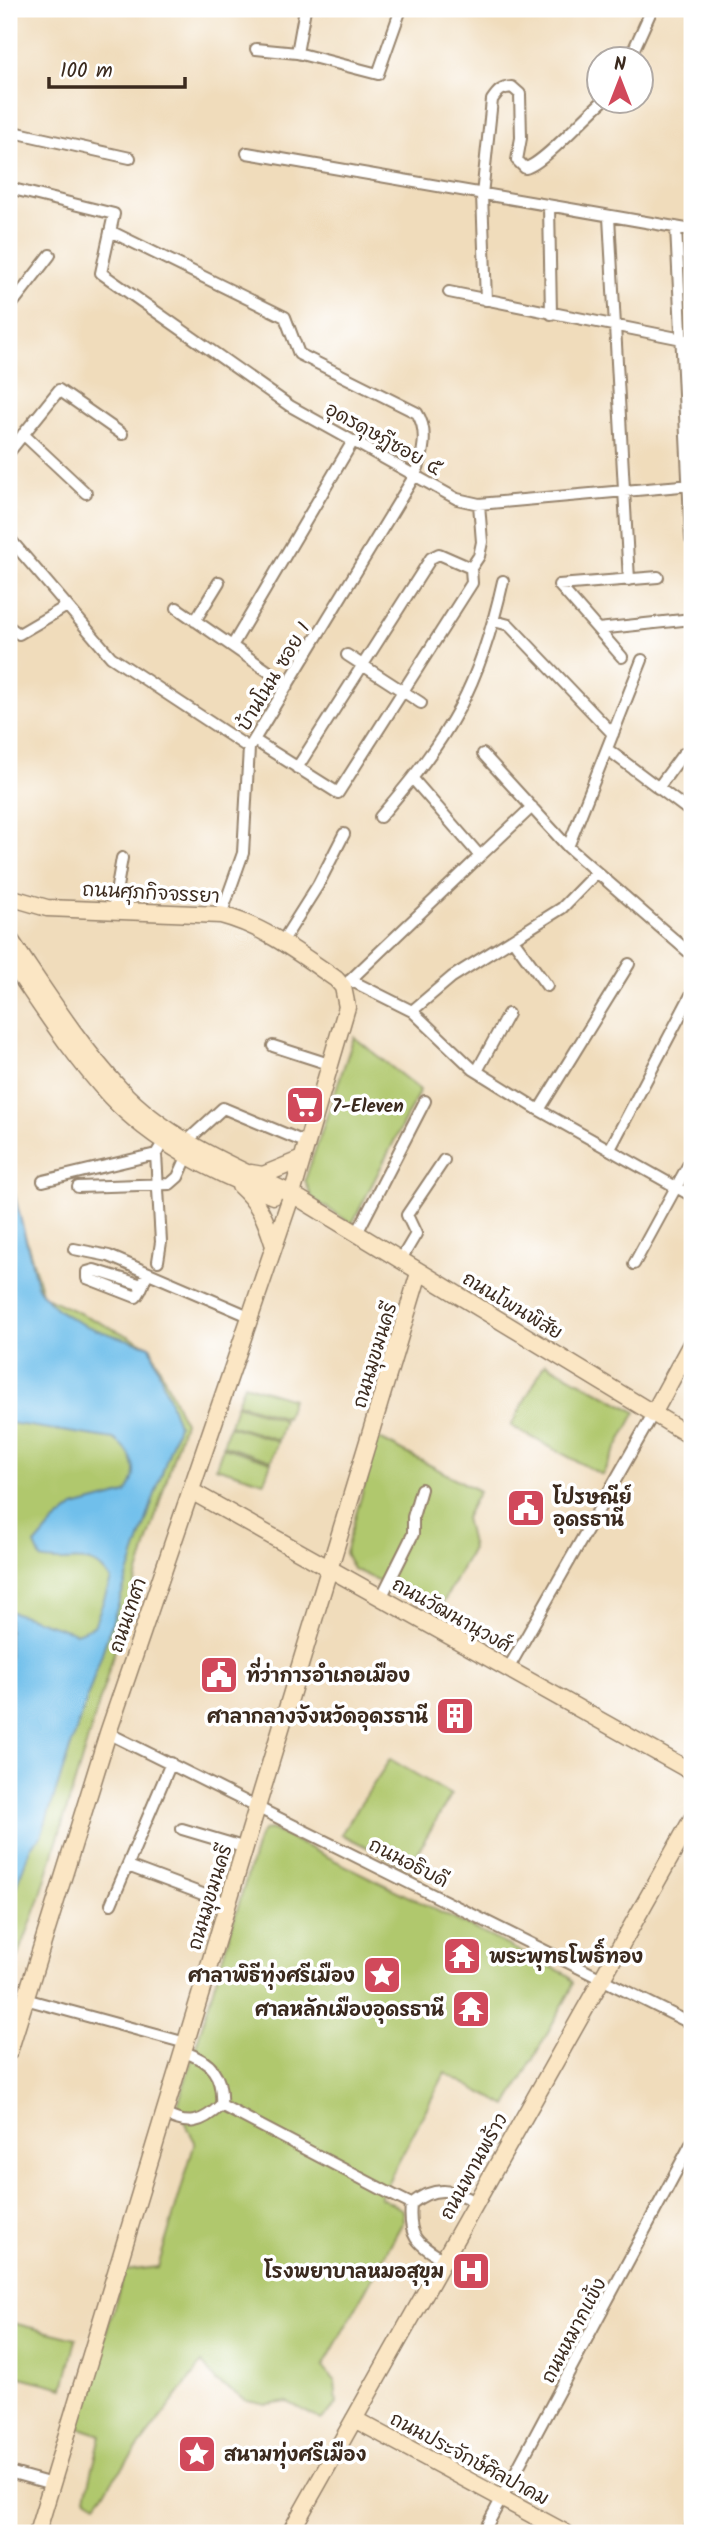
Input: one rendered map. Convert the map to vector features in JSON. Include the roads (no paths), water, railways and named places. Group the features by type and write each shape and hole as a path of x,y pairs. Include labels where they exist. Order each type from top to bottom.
{"street":[{"path":"297,53 305,9"},
{"path":"256,49 297,53 378,74 401,9"},
{"path":"635,46 652,9"},
{"path":"486,300 482,195 489,138 488,118 498,90 512,87 520,94 521,138 517,160 525,168 538,164 586,115"},
{"path":"9,131 130,158"},
{"path":"247,153 609,217 692,229"},
{"path":"9,188 114,214 110,231"},
{"path":"549,206 551,314"},
{"path":"609,217 629,580"},
{"path":"676,227 686,340 691,540"},
{"name":"อุดรดุษฎีซอย ๕","path":"110,231 100,273 290,406 457,499 479,504 690,485"},
{"name":"บ้านโนน ซอย 1","path":"110,231 285,317 299,354 417,413 422,419 424,454 415,475 252,744 243,853 221,915"},
{"path":"9,308 50,255"},
{"path":"449,292 686,340"},
{"path":"9,452 59,390 122,434"},
{"path":"23,434 86,493"},
{"path":"232,646 353,441"},
{"path":"9,538 111,657 252,744 338,793 472,583 471,568 479,556 482,542 479,504"},
{"path":"298,768 431,558 439,554 471,568"},
{"path":"622,657 559,585 658,577"},
{"path":"195,621 219,582"},
{"path":"380,817 446,736 464,704 482,663 503,582"},
{"path":"9,626 19,634 67,606"},
{"path":"177,608 288,685"},
{"path":"598,629 692,619"},
{"path":"494,621 509,625 613,734"},
{"path":"347,655 421,703"},
{"path":"568,846 642,660"},
{"path":"607,749 692,812"},
{"path":"483,754 568,846 692,955"},
{"path":"658,788 683,754 692,760"},
{"path":"413,779 480,856"},
{"path":"346,984 532,807"},
{"path":"282,942 318,885 344,834"},
{"path":"113,910 122,858"},
{"path":"412,1011 452,977 514,941 562,908 597,872"},
{"name":"ถนนศุภกิจจรรยา","path":"11,896 47,908 221,915 239,919 282,942 346,984"},
{"name":"ถนนโพนพิสัย","path":"9,938 50,999 120,1090 188,1148 238,1176 312,1208 692,1437"},
{"path":"514,941 547,986"},
{"name":"ถนนโพนพิสัย","path":"9,959 111,1097 160,1147 188,1148"},
{"path":"538,1110 629,964"},
{"path":"346,984 412,1011 477,1071 538,1110 692,1196"},
{"path":"290,1198 348,1007 346,984"},
{"path":"610,1149 692,993"},
{"path":"477,1071 508,1014"},
{"path":"273,1045 332,1065"},
{"path":"356,1235 425,1101"},
{"path":"78,1187 159,1185 175,1181 188,1148 223,1108 304,1151"},
{"path":"43,1181 160,1147 159,1261"},
{"path":"238,1176 263,1175 304,1151"},
{"path":"634,1264 692,1158"},
{"path":"400,1261 416,1234 407,1215 444,1160"},
{"path":"238,1176 265,1216 273,1243"},
{"name":"ถนนเทศา","path":"9,2052 108,1733 290,1198"},
{"path":"75,1249 109,1256 249,1316"},
{"path":"142,1285 147,1273"},
{"name":"ถนนมุขมนครี","path":"37,2533 419,1273"},
{"path":"508,1669 692,1342"},
{"path":"381,1598 413,1534 412,1517 421,1489"},
{"name":"ถนนวัฒนานุวงศ์","path":"191,1491 692,1772"},
{"name":"ถนนอธิบดี","path":"108,1733 692,2024"},
{"path":"111,1904 171,1763"},
{"name":"ถนนพานพร้าว","path":"290,2533 692,1819"},
{"path":"182,1829 246,1848"},
{"path":"128,1866 229,1904"},
{"path":"25,1999 185,2048 212,2066 222,2092 221,2105"},
{"path":"165,2114 183,2124 195,2123 221,2105"},
{"path":"221,2105 411,2204"},
{"name":"ถนนหมากแข้ง","path":"483,2533 692,2142"},
{"path":"411,2204 438,2189 446,2189 477,2202"},
{"path":"411,2204 409,2226 412,2235 443,2260"},
{"name":"ถนนประจักษ์ศิลปาคม","path":"354,2419 566,2533"},
{"path":"9,2472 52,2484"},
{"path":"689,2533 692,2521"}],"water":[{"path":"9,1172 37,1285 46,1299 58,1310 87,1326 150,1346 178,1425 41,1836 31,1846 9,1906 9,1611 76,1633 94,1626 111,1580 96,1564 88,1561 41,1559 35,1545 53,1524 74,1507 126,1493 131,1486 134,1471 131,1457 114,1439 9,1423"}],"place":[{"name":"7-Eleven","path":"305,1105"},
{"name":"โปรษณีย์ อุดรธานี","path":"526,1508"},
{"name":"ที่ว่าการอำเภอเมือง","path":"219,1675"},
{"name":"ศาลากลางจังหวัดอุดรธานี","path":"455,1716"},
{"name":"พระพุทธโพธิ์ทอง","path":"462,1956"},
{"name":"ศาลาพิธีทุ่งศรีเมือง","path":"382,1975"},
{"name":"ศาลหลักเมืองอุดรธานี","path":"471,2009"},
{"name":"โรงพยาบาลหมอสุขุม","path":"471,2271"},
{"name":"สนามทุ่งศรีเมือง","path":"197,2454"}]}
